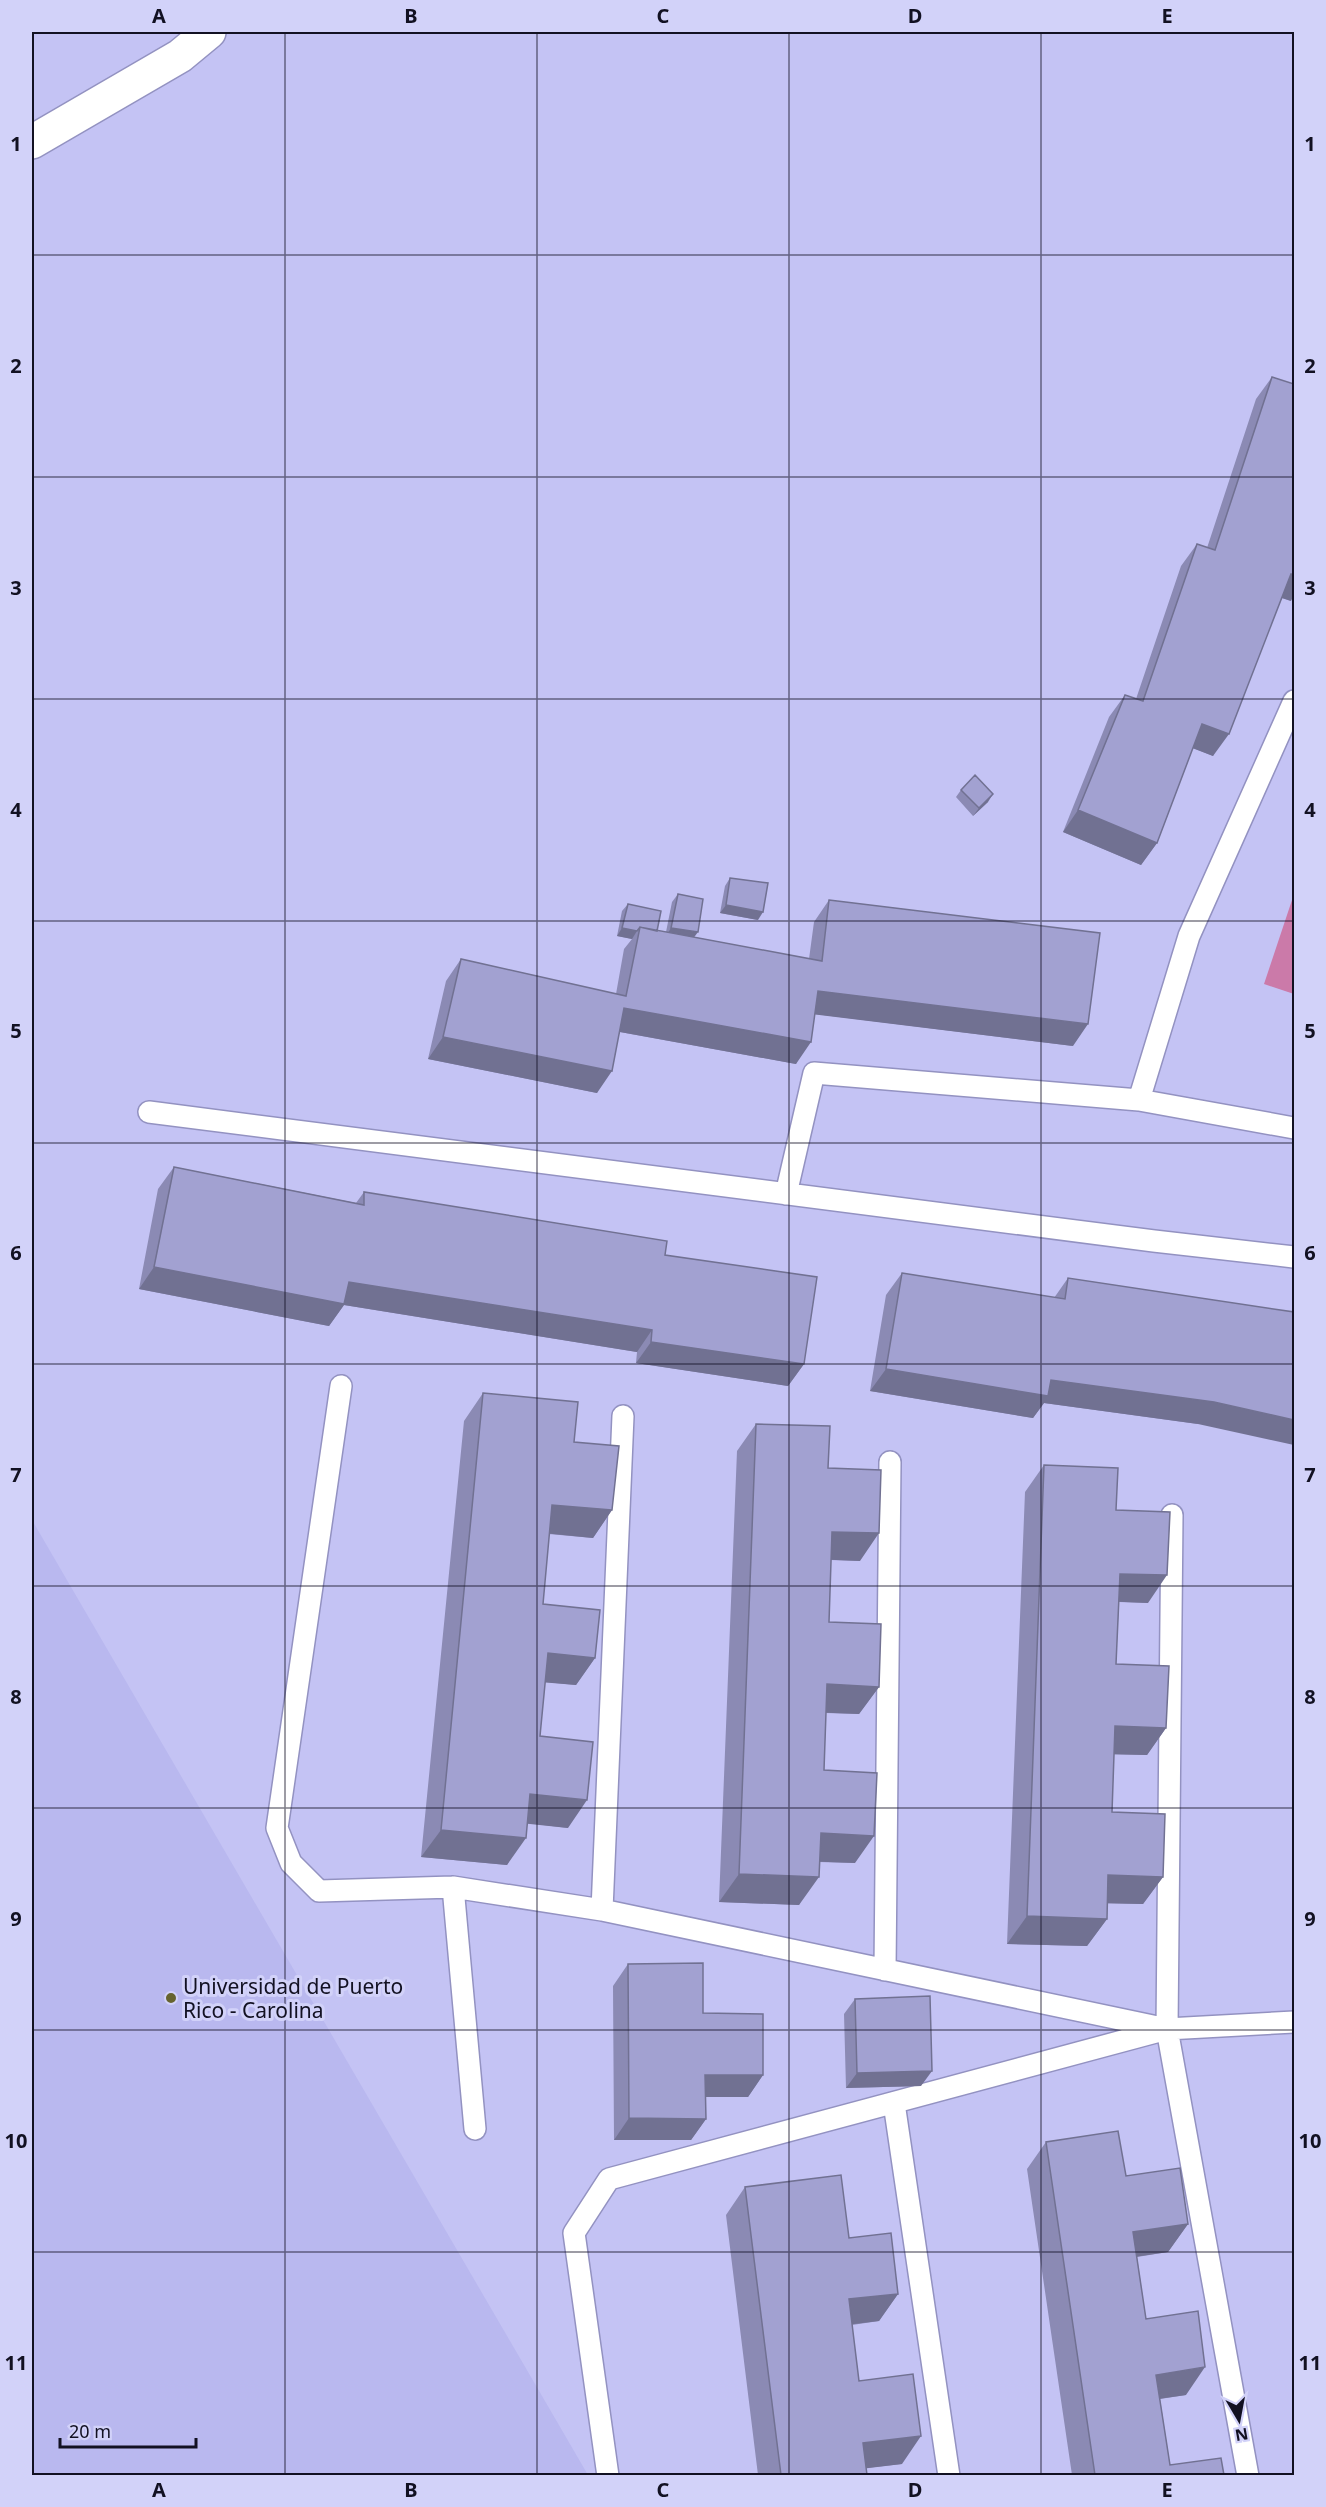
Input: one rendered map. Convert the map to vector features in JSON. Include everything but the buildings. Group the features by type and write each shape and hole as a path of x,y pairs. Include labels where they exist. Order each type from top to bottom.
{"street":[{"path":"32,142 180,56 209,32"}],"lane":[{"path":"1139,1100 1189,936 1294,700"},
{"path":"786,1194 814,1073 1139,1100 1294,1128"},
{"path":"149,1112 1294,1257"},
{"path":"341,1386 277,1828 291,1863 319,1891 453,1887 602,1910 1167,2029"},
{"path":"602,1910 623,1416"},
{"path":"885,1970 890,1462"},
{"path":"1172,1515 1167,2029 1248,2475"},
{"path":"453,1887 475,2129"},
{"path":"608,2475 574,2233 609,2179 1167,2029 1294,2022"},
{"path":"894,2103 949,2475"}],"shaded area":[{"path":"1294,894 1294,994 1264,984"},
{"name":"Universidad de Puerto Rico - Carolina","path":"32,1520 588,2475 32,2475"}],"place":[{"name":"Universidad de Puerto Rico - Carolina","path":"171,1998"}]}
